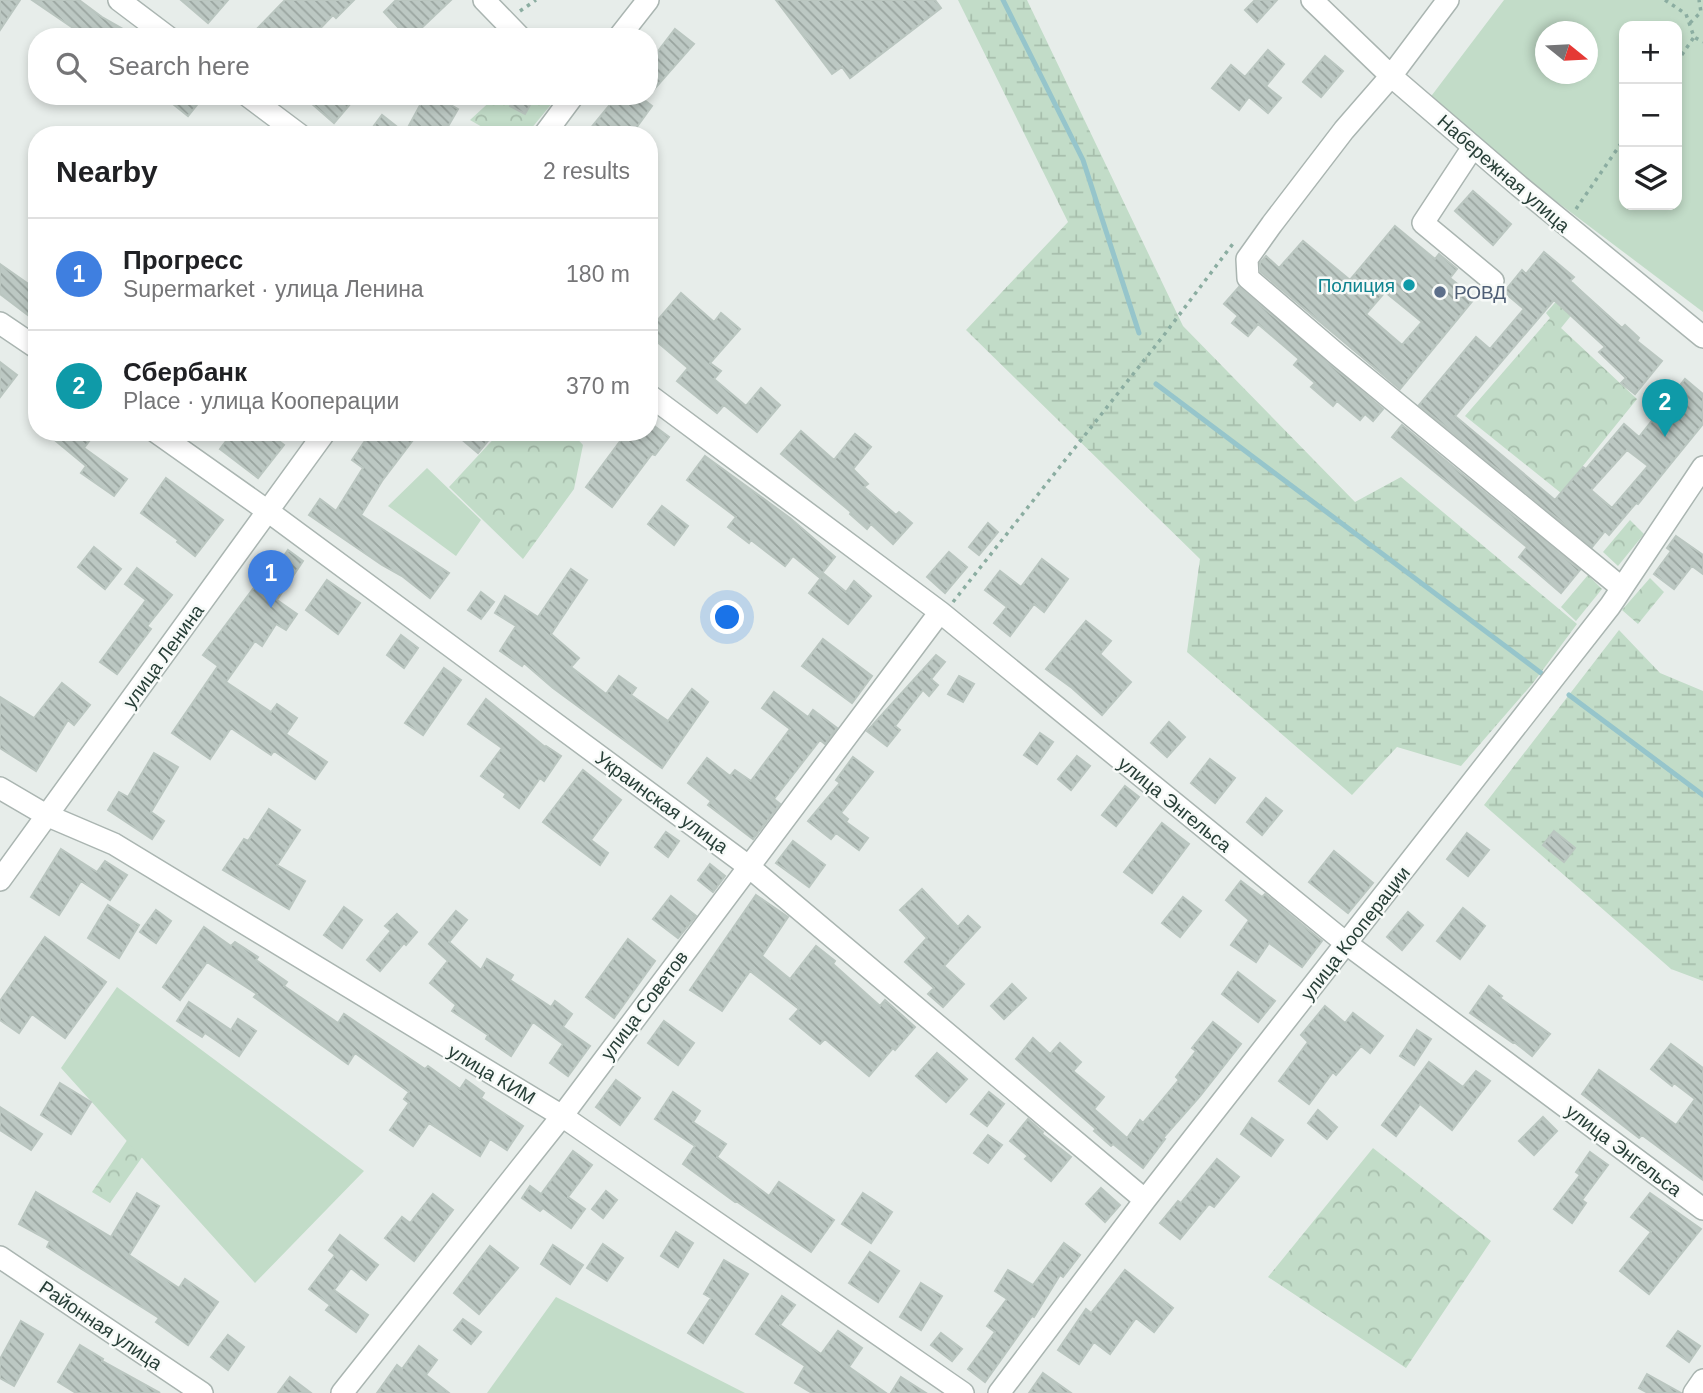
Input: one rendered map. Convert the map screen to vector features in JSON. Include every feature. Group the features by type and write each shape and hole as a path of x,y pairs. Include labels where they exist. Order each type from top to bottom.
{"street":[{"path":"119,0 156,28"},
{"path":"484,0 511,28"},
{"path":"626,28 648,0"},
{"name":"Набережная улица","path":"1312,0 1391,76 1473,147 1564,225 1703,337"},
{"path":"1448,0 1391,76 1344,130 1272,224 1247,259 1248,278 1622,588"},
{"path":"260,105 288,126"},
{"path":"551,126 566,105"},
{"path":"1473,147 1423,223 1493,281"},
{"path":"0,323 28,342"},
{"name":"улица Энгельса","path":"658,402 940,612 1347,944 1703,1209"},
{"name":"Украинская улица","path":"169,441 748,866 1145,1200"},
{"name":"улица Ленина","path":"0,880 319,441"},
{"name":"улица Кооперации","path":"999,1393 1145,1200 1622,588 1703,467"},
{"name":"улица Советов","path":"342,1393 562,1116 940,612"},
{"name":"улица КИМ","path":"0,788 46,815 114,844 562,1116 963,1393"},
{"name":"Районная улица","path":"0,1257 202,1393"},
{"path":"1694,1393 1703,1380"}],"path":[{"path":"1665,0 1686,14 1695,37 1703,42"},
{"path":"1690,23 1701,12 1699,0"},
{"path":"1682,55 1695,37"},
{"path":"1573,214 1619,146"},
{"path":"940,612 948,607 1164,335 1238,237"}],"green space":[{"path":"958,0 1027,0 1183,326 1355,502 1401,477 1577,624 1533,683 1461,766 1397,747 1352,795 1187,652 1200,559 966,330 1068,222"},
{"path":"1504,0 1703,0 1703,312 1426,103"},
{"path":"486,105 551,105 533,126 480,126 470,120"},
{"path":"1573,282 1587,296 1561,328 1637,399 1561,493 1465,416 1550,318 1546,313"},
{"path":"492,441 579,441 583,445 574,489 523,559 449,487"},
{"path":"427,468 481,520 456,556 388,506"},
{"path":"1630,520 1644,534 1618,566 1603,552"},
{"path":"1588,575 1602,589 1576,621 1561,607"},
{"path":"1650,578 1664,592 1638,624 1622,610"},
{"path":"1619,630 1660,673 1703,691 1703,981 1671,969 1484,805"},
{"path":"117,987 364,1171 255,1283 61,1068"},
{"path":"172,1074 190,1089 110,1203 92,1192"},
{"path":"1373,1148 1491,1241 1406,1368 1268,1277"},
{"path":"556,1297 745,1393 487,1393"}],"building":[{"path":"0,0 20,0 0,30"},
{"path":"32,0 79,0 121,28 73,28"},
{"path":"181,0 228,0 208,23"},
{"path":"285,0 354,0 336,18 333,15 321,28 258,28"},
{"path":"396,0 451,0 421,28 399,28 384,12"},
{"path":"776,0 935,0 941,8 850,78 842,67 832,74"},
{"path":"1255,0 1277,0 1257,22 1245,10"},
{"path":"675,29 694,44 658,85 658,51"},
{"path":"1268,50 1284,64 1266,86 1281,98 1268,113 1249,97 1239,110 1212,88 1231,65 1245,77"},
{"path":"1325,56 1343,71 1321,97 1303,82"},
{"path":"174,105 197,105 188,116"},
{"path":"313,105 349,105 334,123"},
{"path":"420,105 451,105 458,109 448,126 409,126"},
{"path":"511,105 530,105 525,114"},
{"path":"610,105 652,106 638,126 592,126"},
{"path":"382,115 396,126 374,126"},
{"path":"1473,191 1511,224 1493,245 1455,211"},
{"path":"1395,226 1435,259 1439,254 1457,269 1450,278 1475,298 1400,389 1261,272 1260,263 1266,256 1279,268 1303,241 1350,280","holes":["1385,292 1422,322 1402,345 1366,314"]},
{"path":"1544,252 1574,277 1570,281 1622,328 1625,325 1639,338 1637,341 1662,361 1635,394 1621,383 1626,378 1599,352 1605,347 1554,300 1455,416 1555,500 1583,467 1586,469 1624,424 1639,437 1685,379 1703,394 1703,424 1638,504 1636,503 1609,535 1605,531 1592,547 1419,405 1476,337 1490,349 1524,309 1504,292 1522,270 1526,274","holes":["1627,450 1648,466 1612,508 1591,490"]},
{"path":"0,264 28,284 28,315 0,294"},
{"path":"1239,287 1383,409 1373,421 1365,414 1360,420 1337,401 1333,406 1311,387 1315,383 1294,365 1299,359 1258,324 1248,336 1232,323 1238,316 1224,304"},
{"path":"681,293 714,322 721,313 740,329 710,363 721,371 714,379 746,406 761,388 780,405 757,432 724,405 717,413 677,381 688,368 658,343 658,320"},
{"path":"0,362 17,375 0,397"},
{"path":"1402,425 1580,570 1561,593 1519,557 1527,547 1392,437"},
{"path":"658,429 669,437 655,455 652,454 612,507 586,487 620,441 658,441"},
{"path":"801,431 834,460 855,434 871,447 853,469 868,484 864,487 896,515 899,512 912,523 893,544 871,524 867,529 851,512 781,454"},
{"path":"56,441 89,441 84,448 127,479 114,496 81,473 86,466"},
{"path":"226,441 279,441 284,445 258,478 220,449"},
{"path":"365,441 412,441 361,515 449,573 430,598 402,576 309,515 320,499 336,511 363,468 352,460"},
{"path":"464,441 488,441 478,453"},
{"path":"705,456 790,518 835,557 819,577 793,556 785,566 751,540 749,543 728,527 736,517 687,480"},
{"path":"166,478 223,520 195,556 141,513"},
{"path":"662,506 688,526 674,545 648,524"},
{"path":"988,523 998,532 979,555 969,547"},
{"path":"1676,536 1703,555 1703,574 1692,566 1674,589 1654,574 1671,551 1667,548"},
{"path":"94,547 121,569 105,589 78,567"},
{"path":"288,550 303,561 277,600 297,614 286,630 276,624 262,646 255,641 226,682 271,712 277,704 297,718 286,734 327,762 315,779 274,751 271,755 231,728 210,759 172,733 218,666 203,655 256,585 261,589"},
{"path":"949,552 967,567 945,593 927,577"},
{"path":"1042,559 1068,579 1044,612 1034,604 1010,636 994,623 1007,607 985,590 1000,571 1021,587"},
{"path":"137,568 172,595 147,626 151,629 117,674 100,662 146,600 125,584"},
{"path":"571,569 587,580 551,634 579,658 571,667 606,694 619,676 636,688 631,695 668,721 692,689 708,702 662,768 553,688 524,663 522,666 500,651 516,626 495,613 505,596 538,617"},
{"path":"824,574 846,592 854,581 871,596 848,624 809,593"},
{"path":"327,580 360,603 338,634 306,610"},
{"path":"481,592 494,602 481,619 468,610"},
{"path":"1086,621 1111,641 1100,654 1131,682 1102,715 1046,669"},
{"path":"401,635 418,648 404,668 387,655"},
{"path":"823,639 872,676 852,703 802,666"},
{"path":"936,655 945,662 931,679 938,685 929,696 923,690 895,726 900,730 887,746 867,731"},
{"path":"444,668 461,680 423,735 405,723"},
{"path":"959,676 974,684 963,702 948,694"},
{"path":"62,683 90,705 74,725 68,720 36,771 0,748 0,697 34,718"},
{"path":"774,692 808,717 813,710 837,728 825,744 820,740 774,799 780,804 753,839 708,805 711,801 688,783 707,758 730,776 735,770 751,781 790,729 762,708"},
{"path":"486,699 545,747 561,756 544,781 540,778 519,808 504,797 506,794 481,776 502,748 468,724"},
{"path":"1169,722 1185,737 1167,757 1151,743"},
{"path":"1040,733 1053,742 1037,764 1024,755"},
{"path":"154,753 178,767 151,812 164,821 152,839 108,810 119,792 128,797"},
{"path":"1077,756 1090,766 1071,790 1058,779"},
{"path":"853,757 873,772 841,813 848,819 846,822 868,838 859,850 836,833 831,839 808,821 840,783 836,780"},
{"path":"1210,759 1235,778 1215,803 1191,783"},
{"path":"583,770 621,800 591,840 608,853 600,865 543,822"},
{"path":"1125,786 1139,797 1116,826 1102,815"},
{"path":"1266,798 1282,811 1262,835 1247,822"},
{"path":"269,809 300,830 277,865 305,881 289,909 223,870 244,839 248,841"},
{"path":"1162,823 1189,844 1152,893 1124,872"},
{"path":"1554,831 1575,848 1564,862 1543,845"},
{"path":"666,832 679,841 668,857 655,847"},
{"path":"1467,833 1489,850 1468,876 1447,859"},
{"path":"793,841 825,865 809,887 776,863"},
{"path":"61,849 97,872 105,861 127,875 110,900 81,881 59,915 31,897"},
{"path":"1334,851 1373,883 1348,913 1309,882"},
{"path":"710,864 725,876 713,892 698,880"},
{"path":"1241,881 1262,897 1265,894 1322,941 1302,967 1269,943 1256,962 1231,945 1249,920 1226,900"},
{"path":"922,889 958,927 968,916 980,927 944,966 964,984 943,1007 928,994 934,988 905,962 927,938 900,910"},
{"path":"756,895 788,917 762,956 790,979 816,946 880,1006 885,1000 915,1027 869,1076 825,1039 820,1044 790,1019 799,1009 750,971 722,1011 690,990"},
{"path":"671,896 696,916 678,938 653,919"},
{"path":"1183,897 1201,911 1180,937 1162,923"},
{"path":"108,905 139,925 119,958 88,938"},
{"path":"344,907 362,920 342,948 324,935"},
{"path":"1463,908 1485,926 1460,959 1437,941"},
{"path":"156,910 171,921 156,943 140,932"},
{"path":"456,911 467,920 449,942 481,970 487,959 513,975 510,980 551,1007 555,1001 572,1014 563,1027 590,1046 568,1076 550,1063 563,1044 533,1022 511,1056 486,1039 488,1035 452,1011 456,1005 430,983 448,961 429,944"},
{"path":"1408,912 1423,925 1402,950 1387,937"},
{"path":"397,914 417,932 380,971 367,960 391,931 385,926"},
{"path":"204,927 231,946 235,942 258,957 256,960 287,982 284,986 338,1023 344,1014 425,1069 428,1066 460,1089 466,1080 484,1093 481,1098 523,1126 507,1150 490,1139 480,1156 429,1123 413,1146 390,1130 409,1103 404,1099 409,1092 355,1053 348,1064 254,997 257,994 207,962 180,1000 163,987"},
{"path":"45,937 106,982 65,1038 32,1014 19,1033 0,1020 0,1001"},
{"path":"628,939 655,961 614,1018 586,997"},
{"path":"1238,972 1275,1001 1258,1022 1222,994"},
{"path":"1012,984 1026,998 1004,1019 991,1006"},
{"path":"1489,986 1502,996 1500,998 1550,1034 1532,1056 1470,1013"},
{"path":"189,1002 231,1030 238,1019 256,1031 239,1056 205,1033 202,1037 177,1021"},
{"path":"1325,1006 1345,1023 1353,1013 1383,1036 1370,1053 1361,1046 1336,1075 1333,1072 1309,1104 1279,1081 1308,1042 1301,1035"},
{"path":"664,1021 694,1043 678,1065 648,1043"},
{"path":"1213,1022 1241,1044 1163,1138 1165,1139 1143,1168 1113,1144 1111,1146 1094,1131 1096,1129 1016,1059 1033,1038 1050,1054 1060,1043 1081,1062 1073,1071 1104,1097 1094,1109 1127,1138 1140,1120 1143,1123 1179,1080 1176,1077 1196,1051 1192,1048"},
{"path":"1417,1030 1431,1039 1414,1065 1400,1056"},
{"path":"1671,1044 1703,1068 1703,1180 1642,1135 1639,1138 1582,1094 1599,1070 1676,1125 1695,1099 1674,1083 1672,1086 1651,1069"},
{"path":"937,1053 967,1079 946,1102 916,1076"},
{"path":"1429,1062 1463,1087 1476,1071 1490,1081 1452,1130 1420,1104 1396,1136 1382,1125"},
{"path":"616,1080 640,1098 620,1125 596,1107"},
{"path":"60,1083 91,1102 71,1134 41,1115"},
{"path":"673,1092 700,1111 693,1122 726,1144 717,1157 769,1196 779,1182 834,1220 811,1252 683,1164 695,1146 655,1119"},
{"path":"989,1092 1004,1104 987,1126 971,1114"},
{"path":"0,1107 42,1134 31,1150 0,1130"},
{"path":"1318,1110 1337,1127 1327,1139 1308,1123"},
{"path":"1543,1117 1557,1131 1534,1155 1519,1141"},
{"path":"1252,1118 1283,1140 1271,1156 1241,1134"},
{"path":"1028,1119 1071,1157 1051,1181 1025,1159 1028,1156 1010,1141"},
{"path":"988,1135 1002,1145 988,1163 974,1153"},
{"path":"573,1151 592,1165 568,1197 585,1209 571,1228 543,1208 540,1211 522,1198 530,1186 541,1194"},
{"path":"1590,1152 1608,1165 1582,1200 1586,1203 1572,1223 1554,1209 1580,1175 1576,1172"},
{"path":"1217,1159 1239,1177 1214,1207 1209,1204 1180,1239 1160,1223 1178,1201 1181,1203"},
{"path":"1101,1188 1120,1205 1105,1222 1086,1204"},
{"path":"606,1191 617,1200 603,1218 592,1209"},
{"path":"36,1192 111,1237 137,1193 159,1206 129,1255 179,1288 185,1279 218,1302 188,1345 156,1322 159,1318 47,1247 50,1241 19,1224"},
{"path":"863,1193 892,1212 871,1243 842,1224"},
{"path":"1650,1193 1701,1229 1649,1294 1620,1271 1651,1232 1631,1217"},
{"path":"433,1194 453,1210 414,1261 385,1238 402,1217 410,1223"},
{"path":"676,1232 693,1243 678,1267 661,1256"},
{"path":"340,1235 378,1265 366,1280 351,1268 334,1290 368,1315 356,1332 326,1310 330,1305 309,1289 335,1255 329,1250"},
{"path":"1064,1243 1080,1255 1063,1277 1060,1275 1034,1317 1032,1316 985,1382 968,1369 995,1332 987,1326 1007,1299 995,1291 1008,1270 1033,1285"},
{"path":"603,1244 623,1258 607,1281 587,1268"},
{"path":"553,1245 583,1265 570,1284 541,1264"},
{"path":"490,1246 518,1268 479,1314 454,1293"},
{"path":"870,1252 899,1271 878,1302 849,1283"},
{"path":"724,1260 748,1274 703,1343 688,1333 711,1298 704,1294"},
{"path":"1125,1270 1173,1308 1154,1332 1136,1318 1110,1354 1094,1342 1079,1364 1058,1350 1086,1309 1091,1313"},
{"path":"921,1283 942,1296 921,1330 900,1317"},
{"path":"782,1296 795,1305 780,1325 821,1354 838,1331 862,1348 849,1367 886,1393 812,1393 795,1383 805,1366 756,1334"},
{"path":"463,1319 481,1332 471,1344 454,1330"},
{"path":"21,1321 43,1334 14,1386 0,1378 0,1359"},
{"path":"1678,1331 1700,1346 1689,1362 1667,1346"},
{"path":"941,1333 962,1349 952,1361 931,1345"},
{"path":"228,1335 244,1347 228,1370 211,1357"},
{"path":"80,1345 103,1359 102,1361 160,1393 76,1393 58,1382"},
{"path":"419,1346 437,1360 426,1375 449,1393 377,1393 397,1365 402,1369"},
{"path":"1043,1373 1071,1393 1029,1393"},
{"path":"1647,1374 1681,1393 1648,1393 1639,1388"},
{"path":"290,1377 311,1393 278,1393"},
{"path":"901,1377 926,1393 891,1393"}],"waterway":[{"path":"1003,0 1083,160 1139,333"},
{"path":"1156,384 1541,673"},
{"path":"1569,695 1703,795"}],"place":[{"name":"Полиция","path":"1409,285"},
{"name":"РОВД","path":"1440,292"},
{"name":"Сбербанк","path":"1665,437"},
{"name":"Прогресс","path":"271,608"}]}
